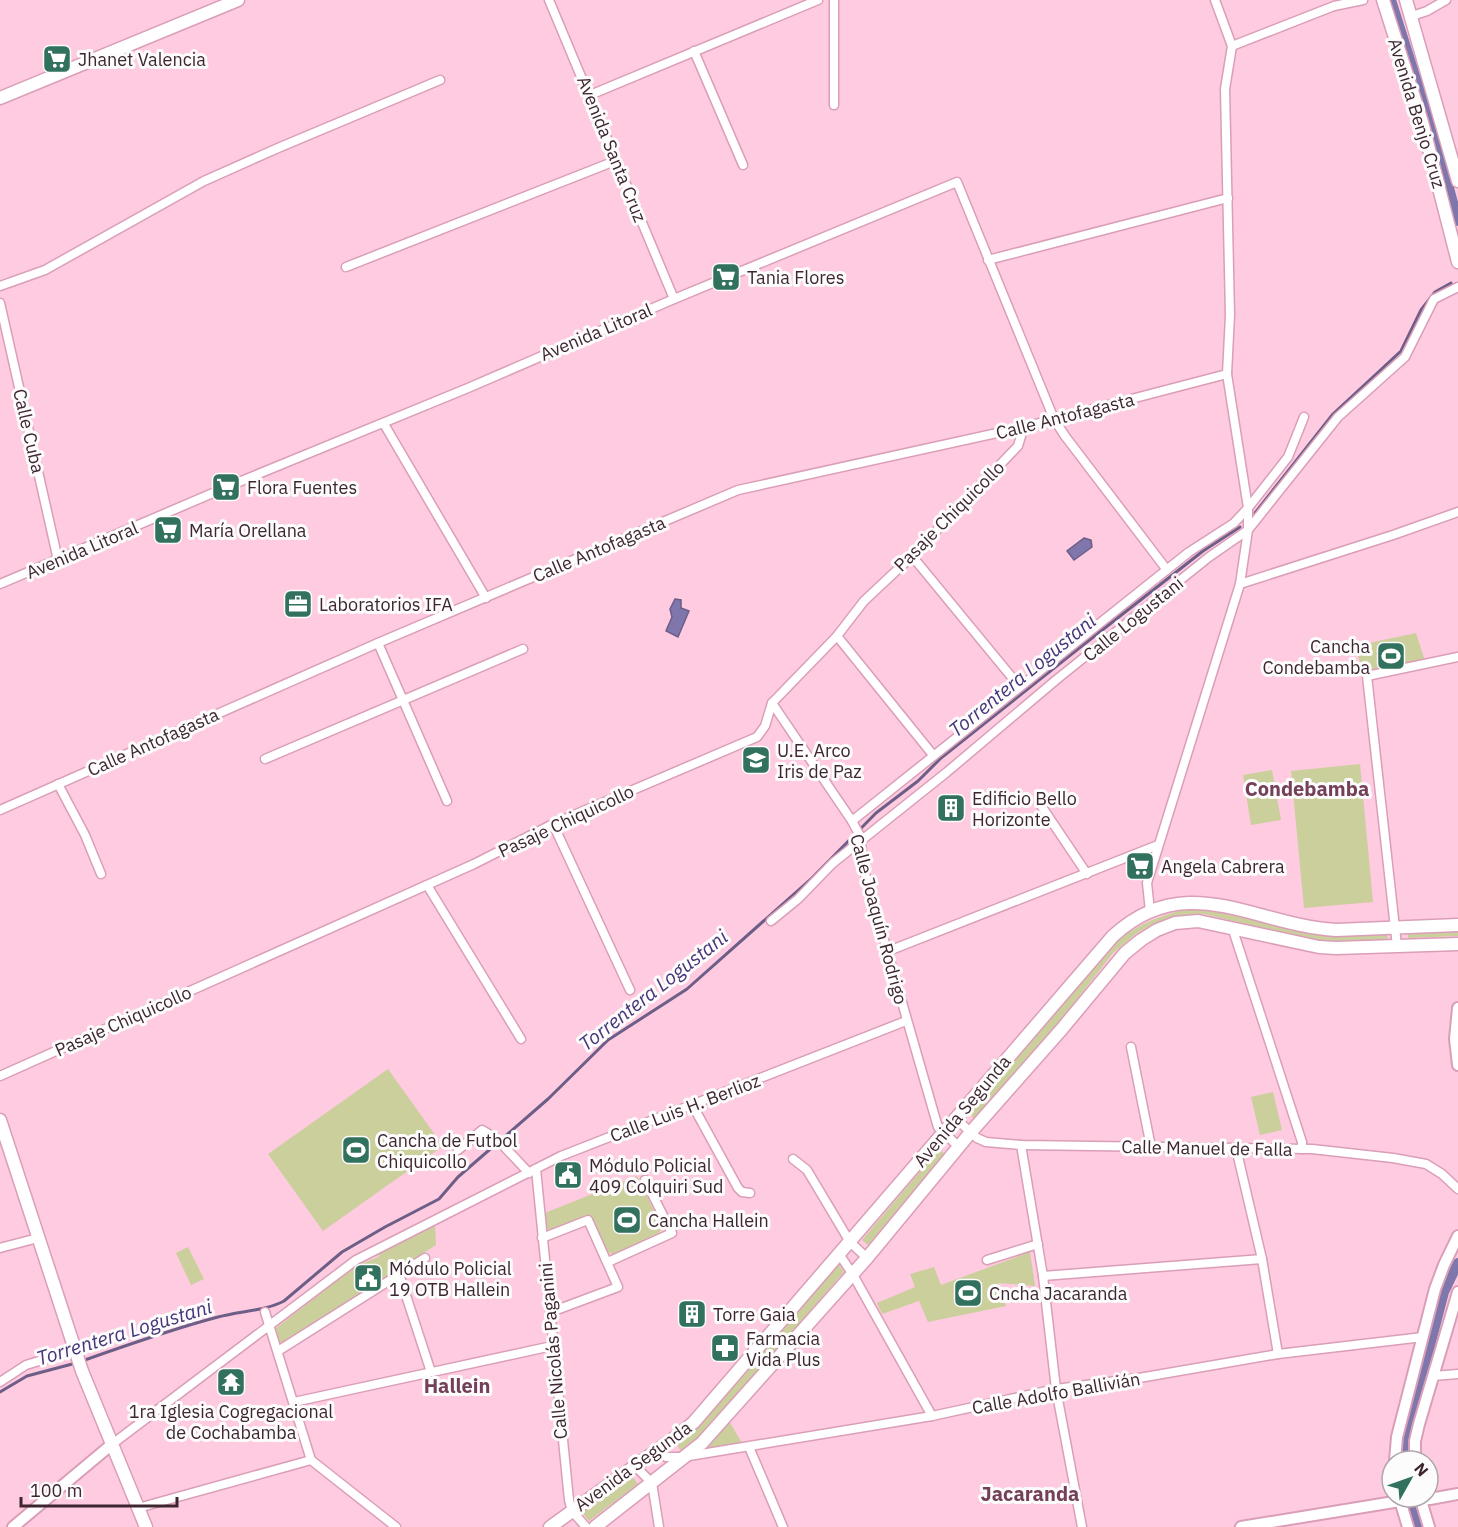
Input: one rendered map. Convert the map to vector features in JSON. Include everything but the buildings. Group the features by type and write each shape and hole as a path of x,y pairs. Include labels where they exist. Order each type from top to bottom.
{"main road":[{"path":"0,98 238,0"},
{"name":"Avenida Benjo Cruz","path":"1383,0 1422,122 1458,262"},
{"name":"Avenida Benjo Cruz","path":"1406,0 1458,182"},
{"name":"Avenida Segunda","path":"550,1527 681,1433 708,1407 955,1118 1126,923 1150,910 1181,903 1203,903 1222,904 1318,929 1458,925"},
{"name":"Avenida Segunda","path":"595,1527 702,1443 867,1258 971,1132 1062,1030 1125,953 1141,940 1175,923 1198,921 1336,948 1458,944"},
{"path":"0,1120 77,1358 146,1527"}],"street":[{"name":"Avenida Santa Cruz","path":"549,0 674,299"},
{"path":"590,94 818,0"},
{"path":"834,0 834,105"},
{"path":"1150,910 1147,883 1240,584 1248,530 1248,508 1227,374 1230,315 1225,89 1232,46 1215,0"},
{"path":"1232,46 1334,6 1363,0"},
{"path":"1412,16 1427,11 1446,0"},
{"path":"694,51 743,165"},
{"path":"0,286 45,270 204,181 440,81"},
{"path":"346,267 615,161"},
{"name":"Avenida Litoral","path":"0,584 957,182 1054,419 1167,570"},
{"path":"988,260 1228,198"},
{"name":"Calle Logustani","path":"857,832 1056,680 1209,557 1248,530 1338,417 1405,357 1434,299 1458,287"},
{"name":"Calle Cuba","path":"0,303 58,560"},
{"name":"Calle Antofagasta","path":"0,810 378,643 738,490 1020,428 1227,374"},
{"name":"Calle Logustani","path":"771,921 798,899 833,863 857,832 933,755 1189,552 1234,523 1288,456 1304,417"},
{"path":"384,423 486,598"},
{"name":"Pasaje Chiquicollo","path":"0,1076 428,885 553,824 757,737 765,726 772,703 837,636 864,601 912,556 1018,446 1021,436 1020,428"},
{"path":"1240,584 1458,512"},
{"path":"912,556 1019,686"},
{"path":"837,636 933,755"},
{"path":"378,643 447,801"},
{"path":"265,759 522,649"},
{"path":"1397,946 1367,676 1458,657"},
{"name":"Calle Joaquín Rodrigo","path":"772,703 857,832 864,870 886,952 938,1127 959,1147"},
{"path":"58,784 85,835 101,874"},
{"path":"1040,804 1087,874"},
{"path":"553,824 630,990"},
{"path":"886,952 1158,845"},
{"path":"428,885 521,1038"},
{"path":"1232,927 1302,1142 1302,1149"},
{"path":"1458,1008 1455,1023 1458,1065"},
{"name":"Calle Luis H. Berlioz","path":"111,1445 357,1260 561,1156 906,1021"},
{"path":"1131,1047 1151,1147"},
{"path":"693,1106 738,1188 742,1192 750,1193"},
{"name":"Calle Manuel de Falla","path":"955,1118 986,1142 1021,1145 1302,1149 1413,1161 1426,1164 1442,1174 1458,1189"},
{"path":"458,1150 482,1130 532,1171"},
{"path":"1021,1145 1043,1276 1056,1389 1082,1527"},
{"path":"1236,1148 1262,1259 1278,1354"},
{"path":"793,1159 807,1170 850,1242 867,1258"},
{"name":"Calle Nicolás Paganini","path":"532,1171 551,1312 552,1346 568,1500 572,1510 586,1527"},
{"path":"608,1262 672,1233 645,1180"},
{"path":"542,1238 588,1220 618,1287 551,1312"},
{"path":"1396,1449 1399,1428 1435,1289 1458,1236"},
{"path":"0,1248 38,1238"},
{"path":"987,1260 1038,1244"},
{"path":"839,1254 852,1273 932,1416"},
{"path":"278,1352 425,1258"},
{"path":"1043,1276 1262,1259"},
{"path":"399,1274 430,1372"},
{"path":"1415,1449 1415,1441 1458,1292"},
{"path":"265,1312 311,1460 396,1527"},
{"name":"Calle Adolfo Ballivián","path":"658,1450 666,1457 683,1457 932,1416 1056,1389 1139,1378 1278,1354 1423,1337"},
{"path":"294,1402 552,1346"},
{"path":"0,1382 26,1365 77,1358"},
{"path":"1433,1376 1458,1374"},
{"path":"14,1527 111,1445"},
{"path":"749,1447 783,1527"},
{"path":"138,1508 311,1460"},
{"path":"635,1466 652,1483 659,1527"},
{"path":"1440,1496 1458,1494"},
{"path":"1241,1527 1380,1503"},
{"path":"1403,1509 1408,1527"},
{"path":"1423,1509 1429,1527"}],"green space":[{"path":"1416,633 1425,661 1363,672 1355,646"},
{"path":"1360,764 1373,902 1304,908 1291,771"},
{"path":"1272,770 1281,820 1251,825 1243,775"},
{"path":"1188,909 1218,911 1315,935 1387,934 1388,940 1329,942 1313,940 1204,914 1173,917 1155,923 1137,933 1113,953 1056,1026 973,1118 970,1112 1112,945 1148,922"},
{"path":"1458,932 1458,936 1408,938 1408,934"},
{"name":"Cancha de Futbol Chiquicollo","path":"388,1069 443,1146 323,1231 268,1154"},
{"path":"1273,1092 1282,1130 1260,1135 1251,1097"},
{"path":"939,1149 945,1154 868,1245 862,1240"},
{"path":"637,1176 662,1227 658,1235 613,1255 606,1250 589,1217 583,1217 551,1231 545,1227 545,1213"},
{"path":"435,1224 436,1245 284,1343 280,1342 275,1329 354,1267 378,1257 381,1252"},
{"path":"188,1247 204,1279 191,1285 176,1253"},
{"path":"1030,1252 1035,1286 998,1283 1006,1306 928,1322 919,1301 882,1314 877,1303 915,1287 910,1274 934,1267 941,1285"},
{"path":"839,1264 844,1272 701,1436 682,1452 675,1443 706,1417"},
{"path":"729,1421 742,1443 708,1448"},
{"path":"631,1475 638,1484 589,1521 582,1512"}],"shaded area":[{"path":"1084,538 1091,540 1092,547 1074,560 1067,551"},
{"path":"675,599 681,600 681,608 689,611 678,637 666,631 672,617 670,609"}],"waterway":[{"path":"1391,0 1439,151 1458,221"},
{"name":"Torrentera Logustani","path":"1255,513 1333,414 1401,351 1421,310 1435,292 1451,283"},
{"name":"Torrentera Logustani","path":"82,1361 184,1327 226,1315 269,1307 284,1301 342,1252 439,1199 458,1177 548,1099 608,1040 687,989 812,878 876,813 918,781 941,758 1203,551 1240,527"},
{"path":"1405,1449 1444,1292 1458,1263"},
{"name":"Torrentera Logustani","path":"0,1392 27,1376 76,1363"},
{"path":"1412,1509 1418,1527"}],"place":[{"name":"Jhanet Valencia","path":"57,59"},
{"name":"Tania Flores","path":"726,277"},
{"name":"Flora Fuentes","path":"226,487"},
{"name":"María Orellana","path":"168,530"},
{"name":"Laboratorios IFA","path":"298,604"},
{"name":"Cancha Condebamba","path":"1391,656"},
{"name":"U.E. Arco Iris de Paz","path":"756,760"},
{"name":"Edificio Bello Horizonte","path":"951,808"},
{"name":"Angela Cabrera","path":"1140,866"},
{"name":"Cancha de Futbol Chiquicollo","path":"356,1150"},
{"name":"Módulo Policial 409 Colquiri Sud","path":"568,1175"},
{"name":"Cancha Hallein","path":"627,1220"},
{"name":"Módulo Policial 19 OTB Hallein","path":"368,1278"},
{"name":"Cncha Jacaranda","path":"968,1293"},
{"name":"Torre Gaia","path":"692,1314"},
{"name":"Farmacia Vida Plus","path":"725,1348"},
{"name":"1ra Iglesia Cogregacional de Cochabamba","path":"231,1382"}],"district":[{"name":"Condebamba","path":"1307,788"},
{"name":"Hallein","path":"457,1385"},
{"name":"Jacaranda","path":"1030,1493"}]}
